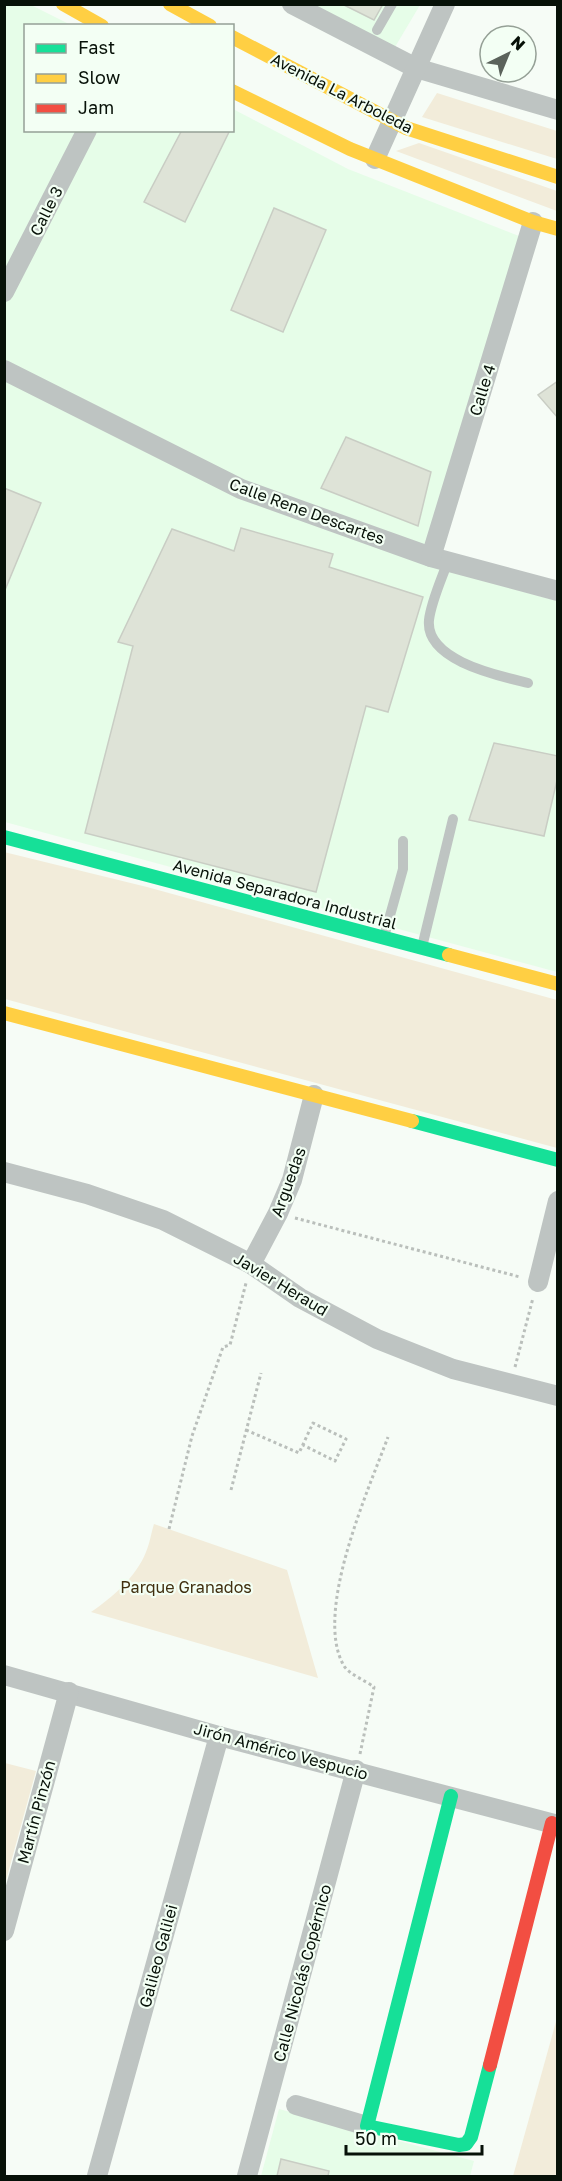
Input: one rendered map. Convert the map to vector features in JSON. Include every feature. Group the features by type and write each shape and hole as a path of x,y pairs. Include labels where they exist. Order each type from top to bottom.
{"street":[{"path":"63,4 98,24"},
{"path":"170,4 206,24"},
{"path":"292,4 416,68 558,110"},
{"path":"375,159 445,4"},
{"name":"Avenida La Arboleda","path":"234,38 406,128 558,177"},
{"path":"234,92 350,149 533,222 558,229"},
{"name":"Calle 3","path":"4,292 86,132"},
{"name":"Calle 4","path":"439,559 533,222"},
{"name":"Calle Rene Descartes","path":"4,370 241,489 439,559 558,591"},
{"name":"Avenida Separadora Industrial","path":"4,837 558,984"},
{"path":"4,1013 558,1160"},
{"name":"Arguedas","path":"251,1264 278,1213 292,1180 315,1095"},
{"name":"Javier Heraud","path":"4,1172 87,1194 163,1220 251,1264 300,1298 376,1339 453,1369 558,1396"},
{"path":"538,1282 558,1201"},
{"name":"Jirón Américo Vespucio","path":"4,1675 219,1736 356,1770 555,1824"},
{"name":"Martín Pinzón","path":"4,1931 8,1903 69,1692"},
{"name":"Galileo Galilei","path":"97,2176 219,1736"},
{"name":"Calle Nicolás Copérnico","path":"247,2176 356,1770"},
{"path":"367,2126 451,1796"},
{"path":"296,2105 380,2130 459,2145 466,2144 471,2137 555,1824"}],"lane":[{"path":"377,30 392,4"},
{"path":"439,559 429,620 431,634 454,658 472,668 528,683"},
{"path":"422,947 453,819"},
{"path":"384,937 403,869 403,841"}],"path":[{"path":"278,1213 538,1282 510,1384"},
{"path":"169,1529 192,1436 222,1347 230,1345 251,1264"},
{"path":"231,1490 261,1373"},
{"path":"246,1430 299,1453 303,1444 313,1423 346,1439 335,1461 303,1444"},
{"path":"356,1770 374,1687 345,1667 336,1643 335,1610 346,1553 388,1437"}],"shaded area":[{"path":"4,5 31,5 69,24 24,24 24,132 234,132 234,110 348,169 519,236 427,565 557,601 557,972 5,822"},
{"path":"313,5 420,5 395,47"},
{"path":"279,2109 474,2161 470,2176 261,2176"}],"green space":[{"path":"437,93 557,131 557,159 422,117"},
{"path":"419,143 557,191 557,211 396,151"},
{"path":"4,852 147,887 557,1000 557,1148 5,999"},
{"name":"Parque Granados","path":"154,1524 287,1570 318,1678 91,1612 115,1593 136,1570 147,1549"},
{"path":"4,1763 36,1771 5,1884"},
{"path":"557,2018 557,2176 513,2176 515,2169"}],"building":[{"path":"342,4 383,4 374,20"},
{"path":"181,132 229,132 185,222 144,202"},
{"path":"274,208 326,230 283,332 231,310"},
{"path":"558,381 558,418 538,395"},
{"path":"346,437 431,472 418,526 321,488"},
{"path":"4,488 41,503 5,590 4,590"},
{"path":"241,528 333,554 329,567 423,597 388,712 366,706 316,892 85,833 133,646 118,642 172,529 234,551"},
{"path":"494,743 558,756 558,776 544,836 469,820"},
{"path":"281,2159 329,2171 328,2176 277,2176"}],"traffic: fast":[{"path":"4,837 449,955"},
{"path":"412,1121 558,1160"},
{"path":"451,1796 367,2126 459,2145 466,2144 471,2137 490,2065"}],"traffic: slow":[{"path":"63,4 98,24"},
{"path":"170,4 206,24"},
{"path":"234,38 406,128 558,177"},
{"path":"234,92 350,149 533,222 558,229"},
{"path":"449,955 558,984"},
{"path":"4,1013 412,1121"}],"traffic: jam":[{"path":"490,2065 552,1823"}]}
